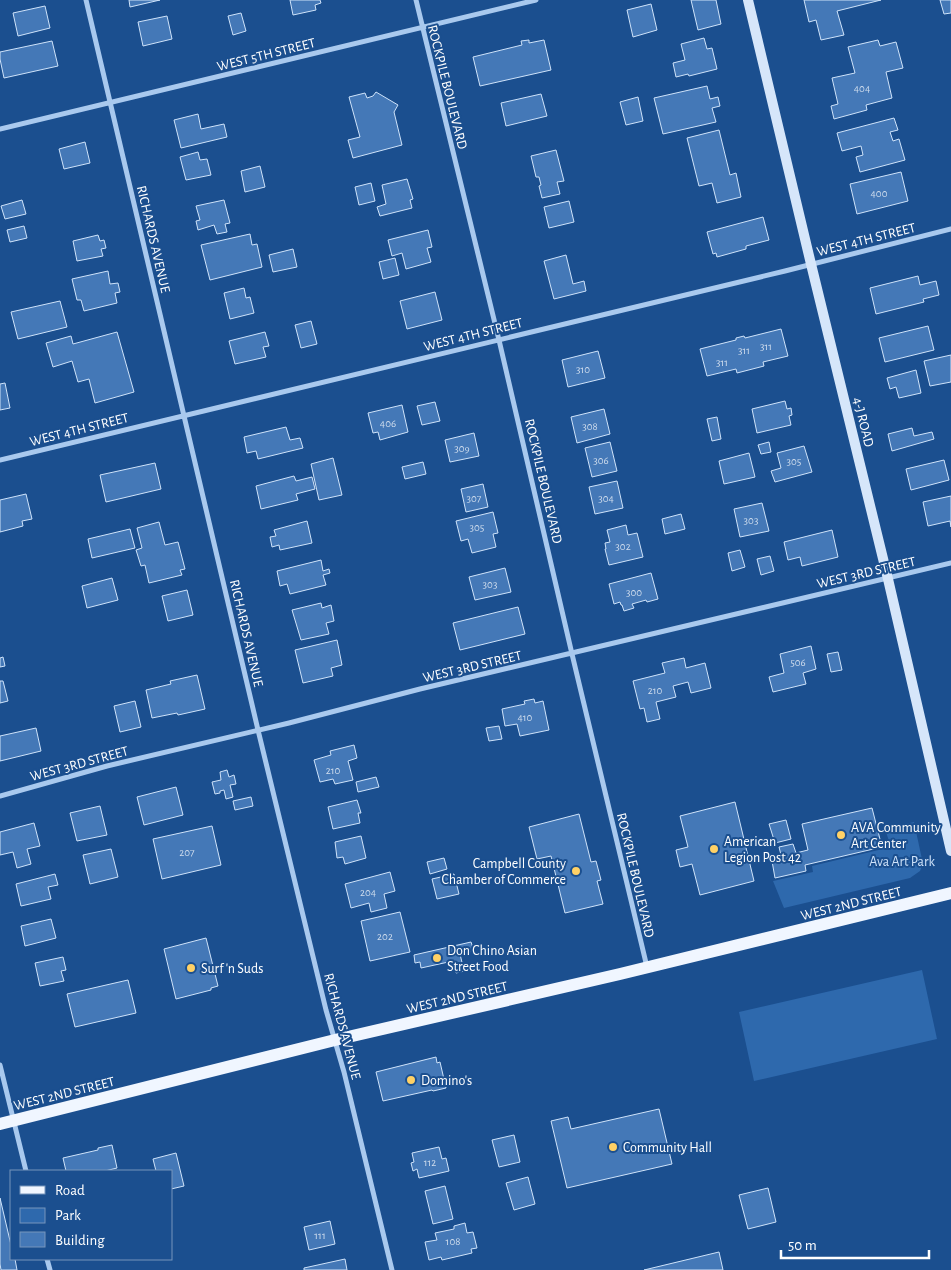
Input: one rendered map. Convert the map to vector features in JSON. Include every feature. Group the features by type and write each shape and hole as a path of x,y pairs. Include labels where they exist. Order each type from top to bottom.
{"main road":[{"name":"4-J ROAD","path":"748,0 888,579 951,852"},
{"name":"WEST 2ND STREET","path":"0,1124 335,1040 951,893"}],"street":[{"name":"RICHARDS AVENUE","path":"86,0 258,730 392,1270"},
{"name":"ROCKPILE BOULEVARD","path":"416,0 499,340 647,967"},
{"name":"WEST 5TH STREET","path":"0,129 536,0"},
{"name":"WEST 4TH STREET","path":"0,460 951,229"},
{"name":"WEST 3RD STREET","path":"0,796 106,766 420,689 951,563"},
{"path":"0,1065 26,1170"}],"green space":[{"name":"Ava Art Park","path":"914,822 923,864 920,871 910,878 784,908 773,881 813,872 812,866 891,847 885,829"},
{"path":"922,970 937,1039 754,1081 739,1012"}],"building":[{"path":"129,0 160,0 130,7"},
{"path":"290,0 320,0 321,3 315,5 316,10 293,15"},
{"path":"691,0 716,0 721,24 698,30"},
{"path":"804,0 881,0 837,11 844,35 821,40 816,20 809,22"},
{"path":"940,0 951,0 951,13 944,14"},
{"path":"651,4 657,30 633,37 627,10"},
{"path":"45,6 50,28 18,36 13,13"},
{"path":"241,13 246,31 233,35 228,16"},
{"path":"167,16 172,39 143,46 138,22"},
{"path":"704,38 707,49 712,48 717,69 689,76 688,74 676,77 673,63 685,60 681,44"},
{"path":"529,40 529,43 544,40 551,70 480,86 473,57 522,45 521,41"},
{"path":"878,40 880,46 896,42 903,68 886,72 892,98 866,105 867,110 834,119 831,106 838,104 832,78 855,73 848,47"},
{"path":"52,41 58,66 4,78 0,52"},
{"path":"707,86 710,99 718,97 720,106 712,108 716,122 663,134 654,98"},
{"path":"376,92 398,105 394,112 402,145 353,158 348,140 360,137 349,97 365,93 367,98 373,96"},
{"path":"541,94 547,116 506,126 501,103"},
{"path":"638,97 643,121 626,125 620,102"},
{"path":"198,114 201,129 224,124 227,137 181,148 174,120"},
{"path":"894,118 898,130 890,132 893,141 899,139 905,160 860,172 856,157 863,155 861,146 842,151 837,133"},
{"path":"719,130 730,175 736,173 741,197 717,203 712,183 699,186 687,138"},
{"path":"85,142 90,163 64,169 59,149"},
{"path":"556,150 564,181 557,182 560,194 542,198 539,177 536,177 531,156"},
{"path":"198,152 200,160 207,159 211,175 186,180 180,157"},
{"path":"260,166 265,187 245,192 241,171"},
{"path":"901,172 908,201 857,214 850,184"},
{"path":"407,179 413,199 410,200 412,208 380,216 377,207 386,204 382,185"},
{"path":"371,183 375,201 359,205 355,187"},
{"path":"22,200 26,214 5,219 1,206"},
{"path":"224,200 230,223 225,224 227,232 217,234 214,225 198,230 196,221 200,220 196,206"},
{"path":"569,201 574,222 549,228 544,207"},
{"path":"763,217 769,240 717,257 716,253 713,254 707,232"},
{"path":"24,226 27,238 10,242 7,230"},
{"path":"428,230 432,247 427,248 431,262 406,269 402,253 392,256 388,240"},
{"path":"250,234 252,245 257,244 262,267 210,280 201,245"},
{"path":"98,235 100,241 104,240 106,248 101,249 103,256 77,261 73,241"},
{"path":"293,249 297,267 273,272 269,255"},
{"path":"566,255 573,284 584,281 586,291 554,299 544,261"},
{"path":"395,258 399,275 383,279 379,262"},
{"path":"108,271 110,284 118,283 120,292 115,293 117,303 84,311 81,300 77,300 72,279"},
{"path":"918,276 920,285 936,281 939,295 923,299 924,302 876,314 870,288"},
{"path":"244,288 246,298 250,297 254,313 230,319 224,293"},
{"path":"435,292 442,320 407,329 400,301"},
{"path":"60,301 67,327 18,339 11,312"},
{"path":"311,321 317,344 301,348 295,325"},
{"path":"928,326 934,350 885,362 879,338"},
{"path":"781,329 788,356 763,362 764,366 737,373 736,369 707,376 700,349 736,340 736,338 744,336 745,338"},
{"path":"117,332 134,392 95,403 89,379 78,382 72,361 53,367 46,343 71,336 73,344"},
{"path":"265,332 269,346 263,347 266,357 235,364 229,341"},
{"path":"598,351 605,378 568,387 562,360"},
{"path":"951,355 951,382 930,386 924,361"},
{"path":"916,370 921,393 899,398 896,387 890,389 887,378"},
{"path":"5,383 10,408 0,410 0,384"},
{"path":"785,401 787,409 791,408 792,415 789,416 791,425 757,433 752,409"},
{"path":"435,402 440,421 422,425 417,406"},
{"path":"402,405 408,432 380,440 378,432 373,433 368,413"},
{"path":"604,409 610,434 577,443 571,417"},
{"path":"717,417 721,439 712,441 707,419"},
{"path":"286,427 290,440 300,438 303,448 258,459 256,451 247,453 244,437"},
{"path":"912,428 914,436 932,432 934,439 892,451 888,434"},
{"path":"474,433 479,456 450,462 445,440"},
{"path":"610,442 617,471 592,477 585,448"},
{"path":"769,442 771,452 761,454 758,445"},
{"path":"804,446 812,472 775,482 771,471 781,468 777,453"},
{"path":"749,453 755,477 724,484 719,461"},
{"path":"333,458 342,495 319,500 311,464"},
{"path":"944,460 949,480 911,490 906,469"},
{"path":"423,462 426,474 405,479 402,467"},
{"path":"155,463 161,489 106,502 100,475"},
{"path":"294,476 296,481 312,477 315,489 296,494 298,500 261,509 256,486"},
{"path":"617,481 623,508 595,514 589,487"},
{"path":"483,484 488,507 466,512 461,489"},
{"path":"26,494 32,519 22,521 23,526 0,532 0,500"},
{"path":"951,496 951,527 950,521 928,526 923,502"},
{"path":"762,503 769,531 740,537 734,509"},
{"path":"493,512 498,533 493,534 496,547 472,553 468,539 461,541 456,521"},
{"path":"681,514 685,529 665,534 662,519"},
{"path":"307,521 312,543 280,550 279,545 272,547 270,537 276,536 274,530"},
{"path":"159,522 165,545 178,542 185,569 180,570 182,575 149,583 145,565 141,566 136,550 142,548 137,528"},
{"path":"626,525 628,535 637,533 643,557 609,565 605,549 605,543 610,542 607,530"},
{"path":"130,529 135,548 92,558 88,539"},
{"path":"832,530 838,557 802,566 800,557 788,560 784,542"},
{"path":"740,550 745,567 732,571 728,553"},
{"path":"770,556 774,571 761,575 757,559"},
{"path":"321,560 323,571 329,569 330,573 323,575 326,585 290,594 287,584 280,586 277,571"},
{"path":"505,568 511,592 475,600 469,577"},
{"path":"651,573 658,599 632,604 634,608 624,611 620,602 614,604 609,584"},
{"path":"112,578 118,600 87,608 82,586"},
{"path":"187,590 193,615 168,621 162,596"},
{"path":"321,603 322,608 331,605 334,621 326,623 329,634 301,640 292,610"},
{"path":"518,607 525,634 460,650 453,623"},
{"path":"337,640 342,665 331,668 333,676 303,683 295,650"},
{"path":"811,646 816,669 803,673 806,684 773,692 769,677 784,673 780,654"},
{"path":"838,652 842,670 831,672 827,654"},
{"path":"3,657 5,666 0,667 0,658"},
{"path":"684,658 686,668 705,663 711,688 691,693 688,682 673,686 676,697 656,702 660,719 647,722 644,708 640,709 633,681 665,673 662,663"},
{"path":"197,675 205,709 152,718 146,690 171,684 170,681"},
{"path":"0,681 3,681 8,701 0,703"},
{"path":"534,699 535,703 543,701 549,730 520,736 517,724 505,726 502,709 525,704 524,701"},
{"path":"135,701 141,727 120,732 114,706"},
{"path":"499,726 502,739 489,741 486,728"},
{"path":"36,728 41,751 0,761 0,736"},
{"path":"354,745 357,758 348,761 353,780 335,784 333,779 320,782 314,760 331,755 330,751"},
{"path":"227,770 229,777 234,775 236,784 230,785 233,797 226,799 224,790 215,794 212,782 221,780 220,772"},
{"path":"376,777 379,787 358,792 356,782"},
{"path":"176,787 183,815 144,825 137,797"},
{"path":"251,797 253,806 235,810 233,801"},
{"path":"357,800 361,813 358,813 360,823 333,829 328,807"},
{"name":"American Legion Post 42","path":"735,802 754,881 700,895 692,864 680,867 676,850 688,847 680,816"},
{"path":"100,806 107,835 77,841 70,813"},
{"name":"AVA Community Art Center","path":"872,808 882,847 805,865 806,871 775,878 772,861 782,859 779,847 793,844 796,853 808,850 802,824"},
{"name":"Campbell County Chamber of Commerce","path":"579,814 591,862 596,861 601,880 597,881 603,904 565,913 551,856 537,859 529,827"},
{"path":"786,820 791,839 775,843 769,824"},
{"path":"34,823 40,846 27,849 31,864 17,868 13,852 0,855 0,832"},
{"path":"212,826 221,865 162,879 153,839"},
{"path":"361,836 366,858 345,864 343,857 337,858 335,842"},
{"path":"111,849 118,877 90,884 83,855"},
{"path":"444,858 447,869 430,874 427,862"},
{"path":"390,872 395,891 384,894 387,908 371,912 369,903 351,908 345,884"},
{"path":"55,874 58,885 48,887 51,899 21,906 16,884"},
{"path":"454,874 459,894 437,899 432,879"},
{"path":"400,912 410,952 370,961 361,921"},
{"path":"51,919 56,938 25,946 21,926"},
{"name":"Surf 'n Suds","path":"206,938 218,986 211,988 211,990 176,999 164,949"},
{"name":"Don Chino Asian Street Food","path":"471,942 474,951 460,954 464,971 456,973 453,961 421,968 420,962 415,963 414,955"},
{"path":"63,957 66,970 61,971 64,981 40,986 35,963"},
{"path":"128,980 136,1013 75,1027 67,994"},
{"name":"Domino's","path":"436,1057 437,1063 440,1062 446,1088 383,1101 376,1072"},
{"name":"Community Hall","path":"659,1109 672,1164 567,1188 551,1121 568,1117 571,1129"},
{"path":"514,1135 520,1162 499,1167 492,1140"},
{"path":"112,1145 117,1168 109,1170 66,1170 63,1158 98,1150 98,1148"},
{"path":"439,1147 442,1159 446,1158 449,1171 419,1178 417,1169 413,1171 411,1163 414,1162 412,1153"},
{"path":"176,1153 184,1186 172,1189 172,1170 156,1170 153,1159"},
{"path":"528,1177 535,1204 514,1210 506,1183"},
{"path":"445,1186 453,1219 433,1224 425,1191"},
{"path":"768,1188 776,1222 748,1229 739,1195"},
{"path":"0,1198 10,1241 10,1260 15,1260 17,1270 1,1270"},
{"path":"330,1221 335,1244 309,1250 304,1227"},
{"path":"465,1223 467,1233 473,1232 477,1248 471,1249 472,1253 442,1260 441,1257 429,1260 425,1242 437,1240 435,1233 454,1229 454,1226"},
{"path":"719,1252 723,1270 644,1270"},
{"path":"345,1259 347,1270 304,1270 304,1268"}],"place":[{"name":"AVA Community Art Center","path":"841,835"},
{"name":"American Legion Post 42","path":"714,849"},
{"name":"Campbell County Chamber of Commerce","path":"576,871"},
{"name":"Don Chino Asian Street Food","path":"437,958"},
{"name":"Surf 'n Suds","path":"191,968"},
{"name":"Domino's","path":"411,1080"},
{"name":"Community Hall","path":"613,1147"}]}
